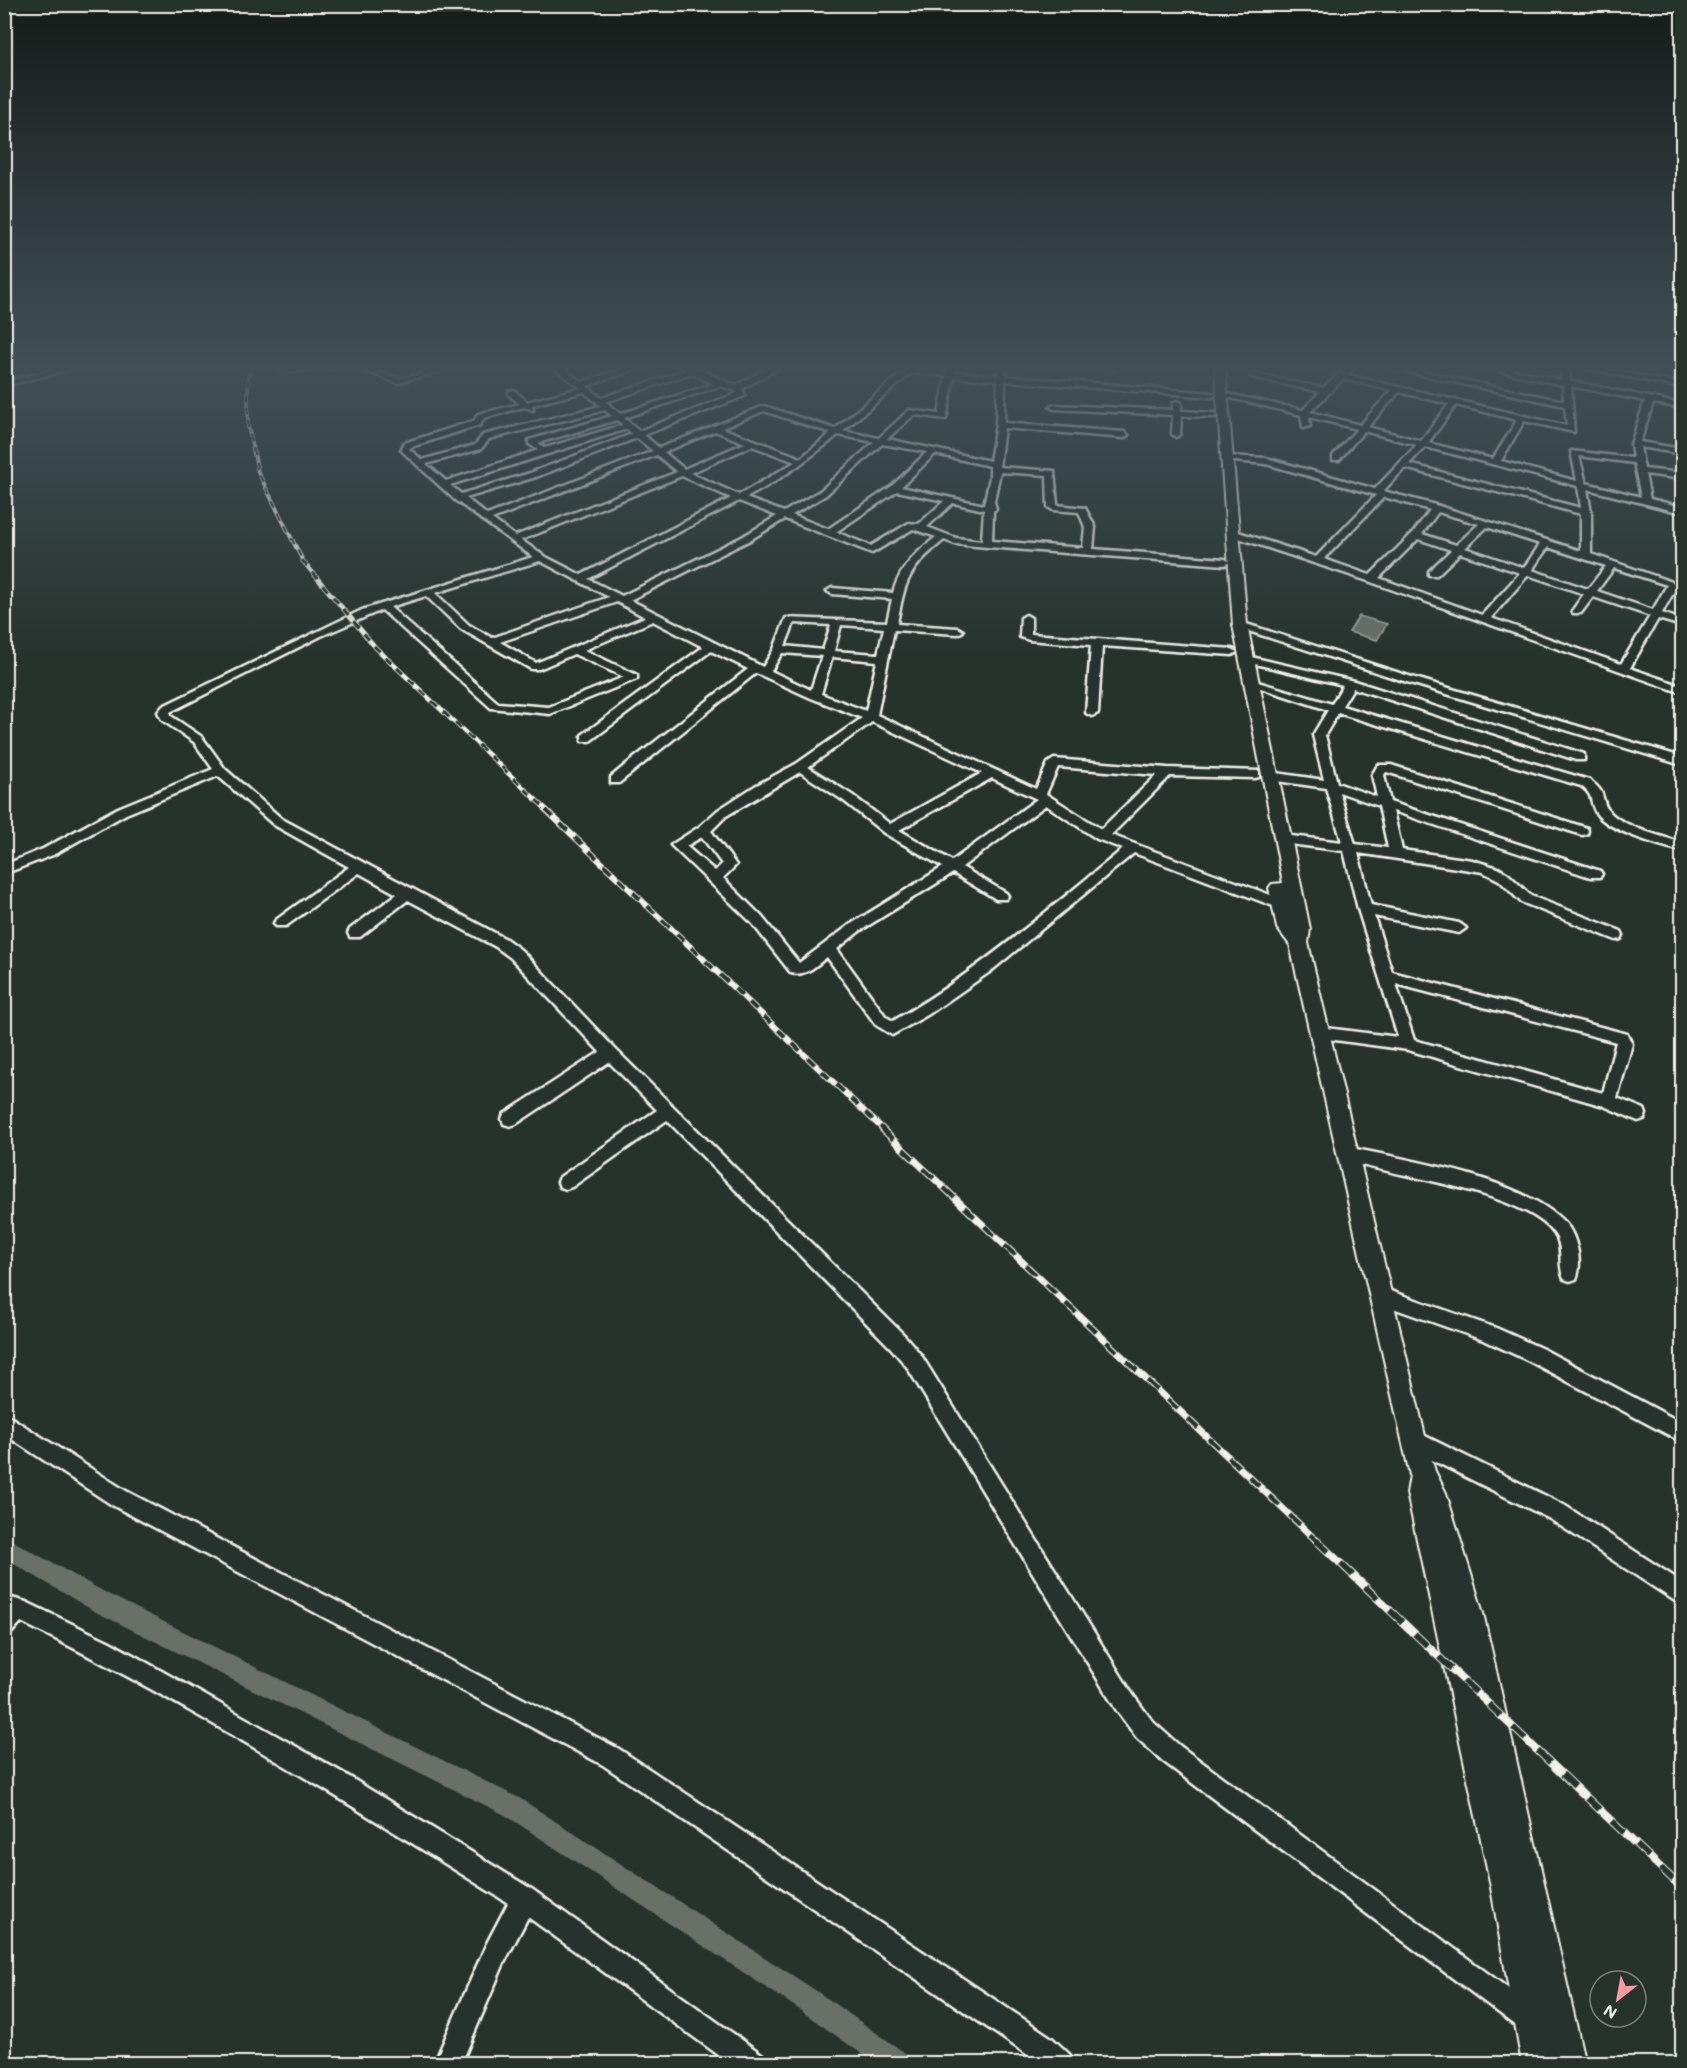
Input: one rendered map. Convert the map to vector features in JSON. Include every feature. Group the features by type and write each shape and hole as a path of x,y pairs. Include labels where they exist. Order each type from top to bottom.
{"main road":[{"path":"1218,463 1232,652 1262,775 1282,839 1301,929 1299,943 1318,1034 1413,1440 1423,1475 1433,1493 1469,1613 1568,2064"},
{"path":"1227,463 1235,534 1240,625 1251,683 1281,904 1287,928 1299,943"},
{"path":"1423,1475 1420,1493 1506,1882 1539,2064"}],"street":[{"path":"420,463 458,498 513,540 541,558 582,578 651,618 760,671 815,696 871,717 1042,797 1102,836 1131,849 1281,904"},
{"path":"443,485 510,463"},
{"path":"458,498 533,475 561,463"},
{"path":"485,519 633,463"},
{"path":"671,463 701,483 872,550 912,525 961,542 1225,562"},
{"path":"513,540 707,463"},
{"path":"582,578 738,498 799,463"},
{"path":"491,642 619,599 745,539 823,494 857,463"},
{"path":"830,532 895,488 921,463"},
{"path":"981,463 1051,473 1053,507 1082,510 1090,527 1088,551"},
{"path":"987,544 991,509 989,502 995,463"},
{"path":"1271,463 1436,508 1678,586 1656,615 1624,669"},
{"path":"1318,560 1405,463"},
{"path":"1498,463 1683,510"},
{"path":"1576,463 1582,483 1586,512 1586,556"},
{"path":"1631,463 1683,476"},
{"path":"1639,463 1646,501"},
{"path":"1403,465 1586,512"},
{"path":"588,481 597,487"},
{"path":"895,488 991,509"},
{"path":"605,494 614,500"},
{"path":"921,528 950,501"},
{"path":"1372,579 1416,535 1436,508"},
{"path":"1433,573 1485,523"},
{"path":"1235,534 1318,560 1683,690"},
{"path":"1416,535 1683,623"},
{"path":"615,780 655,744 760,671 779,649 790,620 892,625 902,576 908,566 942,537"},
{"path":"1484,619 1526,573 1546,543"},
{"path":"541,558 350,618 167,708 164,712 166,718 202,741 220,771 279,822 407,894 501,942 516,954 610,1053 898,1341 914,1361 1125,1703 1145,1730 1172,1754 1531,2021"},
{"path":"1577,611 1611,565"},
{"path":"831,591 898,596"},
{"path":"429,593 465,627 535,668 651,618"},
{"path":"383,606 495,706 550,711 633,677 574,650"},
{"path":"1026,618 1023,635 1026,637 1232,652"},
{"path":"815,696 837,622"},
{"path":"1240,625 1422,684 1683,761"},
{"path":"958,631 889,627 871,717 800,767 759,789 731,807 704,830 677,845 757,920 796,969 803,968 856,927 953,867 1042,797 1054,763 1167,772 1262,775 1331,785 1595,874"},
{"path":"1092,714 1097,641"},
{"path":"586,738 711,646"},
{"path":"779,649 883,658"},
{"path":"1247,659 1350,683 1580,757"},
{"path":"1251,683 1585,783 1596,791 1602,812 1619,825 1683,848"},
{"path":"1350,683 1319,735 1365,909 1408,1044"},
{"path":"800,767 848,798 889,830 1001,896"},
{"path":"1396,853 1378,774 1382,768 1582,831"},
{"path":"4,870 48,852 122,811 220,771"},
{"path":"1102,836 1167,772"},
{"path":"889,830 991,773"},
{"path":"704,830 729,865 714,878"},
{"path":"1282,839 1396,853 1483,867 1508,881 1516,894 1616,935"},
{"path":"828,948 881,1021 892,1029 926,1011 998,957 1131,849"},
{"path":"281,923 359,867"},
{"path":"356,933 407,894"},
{"path":"1365,909 1459,928"},
{"path":"1386,976 1622,1038 1624,1044 1608,1101"},
{"path":"1318,1034 1408,1044 1608,1101 1638,1114"},
{"path":"510,1119 610,1053"},
{"path":"566,1182 668,1111"},
{"path":"1346,1154 1506,1195 1538,1209 1559,1228 1567,1240 1570,1273"},
{"path":"1379,1295 1508,1342 1683,1433"},
{"path":"4,1422 119,1498 611,1757 1043,2047 1061,2064"},
{"path":"1413,1440 1557,1512 1683,1593"},
{"path":"9,1614 102,1650 335,1781 524,1899 754,2064"},
{"path":"447,2064 495,1954 524,1899"}],"shaded area":[{"path":"1359,616 1387,624 1377,640 1349,632"}],"waterway":[{"path":"4,1546 102,1603 513,1807 806,1999 899,2064"}],"railway":[{"path":"256,463 258,472 303,561"},
{"path":"302,560 376,648 548,811"},
{"path":"546,810 885,1131"},
{"path":"883,1130 1318,1542"},
{"path":"1316,1540 1682,1888"}]}
